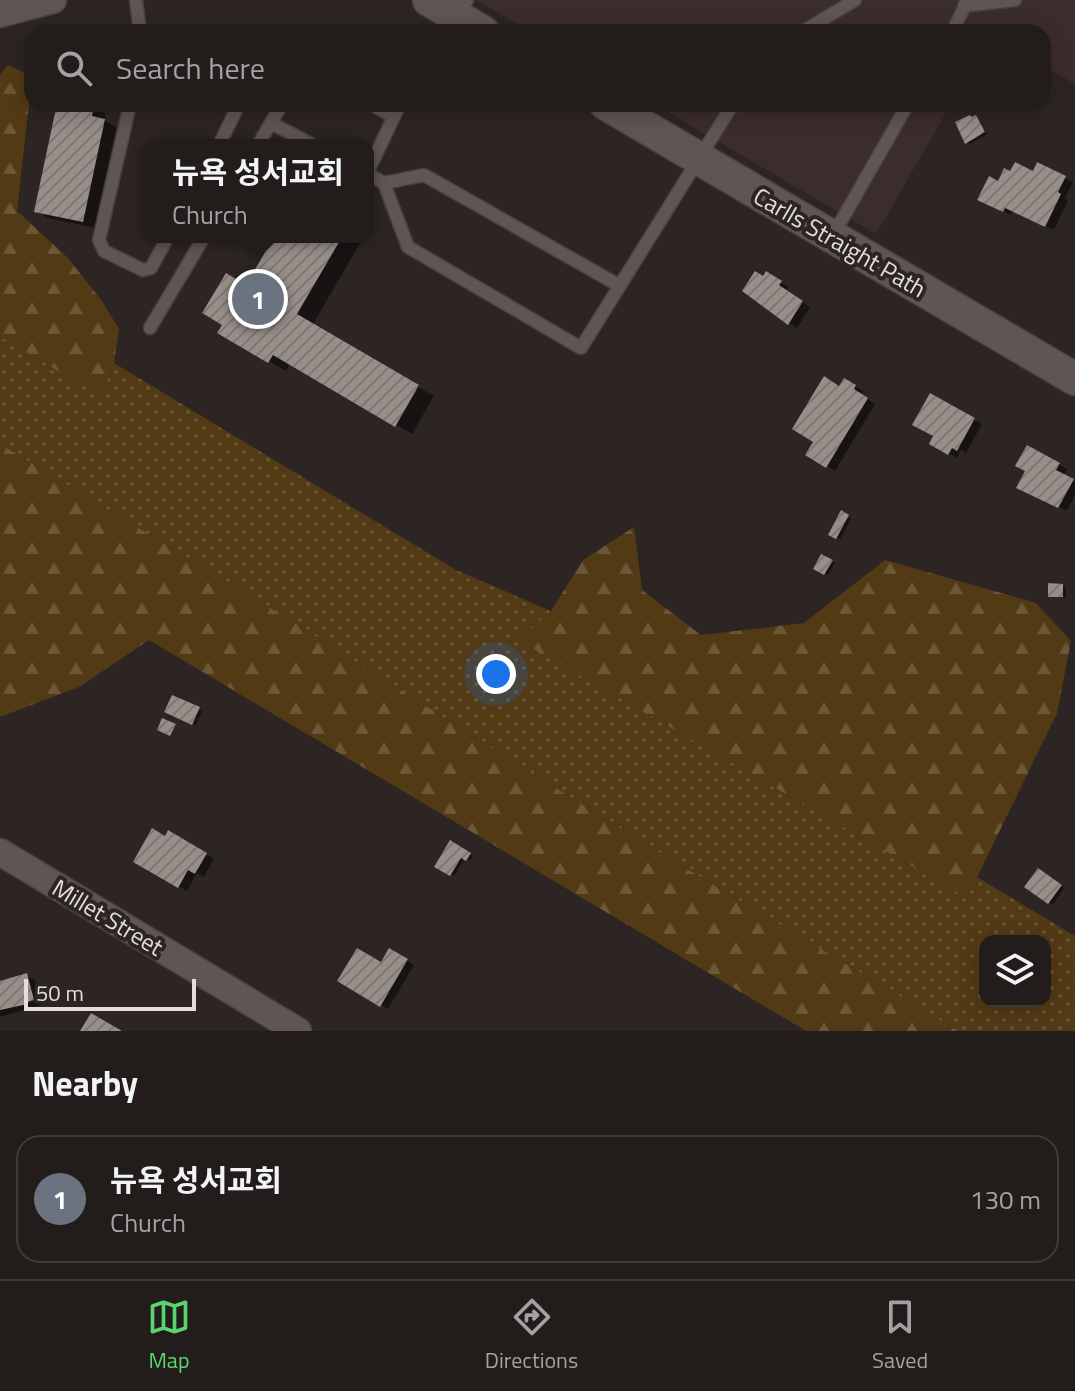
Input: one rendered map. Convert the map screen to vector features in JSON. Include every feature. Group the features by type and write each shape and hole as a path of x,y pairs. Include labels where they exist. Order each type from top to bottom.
{"street":[{"path":"0,14 53,0"},
{"path":"429,0 463,20"},
{"name":"Carlls Straight Path","path":"620,112 1075,379"},
{"name":"Millet Street","path":"0,852 298,1031"}],"lane":[{"path":"136,0 139,24"},
{"path":"818,24 855,0"},
{"path":"955,24 965,2 1015,0"},
{"path":"128,112 99,240 104,251 143,270 151,268 165,243"},
{"path":"222,139 235,112"},
{"path":"262,139 277,112"},
{"path":"385,112 392,116"},
{"path":"374,159 395,112"},
{"path":"374,177 384,183 408,247 581,348 728,112"},
{"path":"832,237 903,112"},
{"path":"271,123 302,139"},
{"path":"384,183 424,175 620,286"},
{"path":"150,328 200,243"}],"shaded area":[{"path":"476,0 1075,0 1075,84 1051,70 1051,24 517,24"},
{"path":"668,112 946,112 876,234"}],"green space":[{"path":"8,65 24,72 24,112 28,112 17,211 67,257 102,301 119,329 114,363 101,396 0,337 0,75"},
{"path":"0,336 101,395 114,363 456,570 551,611 519,640 967,898 977,877 1075,936 1075,1031 958,1031 642,842 248,594 0,444"},
{"path":"0,444 248,594 642,842 958,1031 806,1031 149,640 79,687 0,717"},
{"path":"634,527 642,590 701,635 804,623 885,560 1036,603 1071,641 1057,713 967,898 518,640 551,611 583,560"}],"building":[{"path":"55,112 93,112 92,116 105,119 83,222 34,212"},
{"path":"976,115 985,132 965,144 955,122"},
{"path":"1015,162 1033,171 1037,162 1066,176 1045,227 1005,208 1003,212 977,200 989,176 998,181 1004,168 1010,171"},
{"path":"270,243 338,243 297,314 419,385 395,427 273,355 268,363 217,333 222,325 202,313 226,273 246,285"},
{"path":"755,271 763,276 766,271 782,281 779,285 803,301 788,325 742,291"},
{"path":"824,376 839,386 844,378 868,398 826,468 805,455 813,442 792,429"},
{"path":"930,393 975,418 957,451 952,448 948,455 929,444 933,436 912,425"},
{"path":"1027,445 1060,463 1056,470 1074,479 1058,508 1016,488 1025,471 1015,466"},
{"path":"841,510 849,515 836,539 828,535"},
{"path":"821,554 833,560 824,575 813,569"},
{"path":"1048,583 1063,584 1063,597 1048,597"},
{"path":"172,695 200,707 192,725 164,712"},
{"path":"162,718 176,724 170,736 157,730"},
{"path":"152,828 165,836 168,830 207,853 195,874 188,870 178,888 133,862"},
{"path":"450,840 471,853 466,861 461,858 450,876 434,867"},
{"path":"1038,868 1062,885 1048,904 1024,887"},
{"path":"357,948 381,962 389,948 408,959 380,1007 337,981"},
{"path":"27,973 34,1000 0,1010 0,981"},
{"path":"91,1013 122,1031 80,1031"}],"place":[{"name":"뉴욕 성서교회","path":"258,299"}]}
